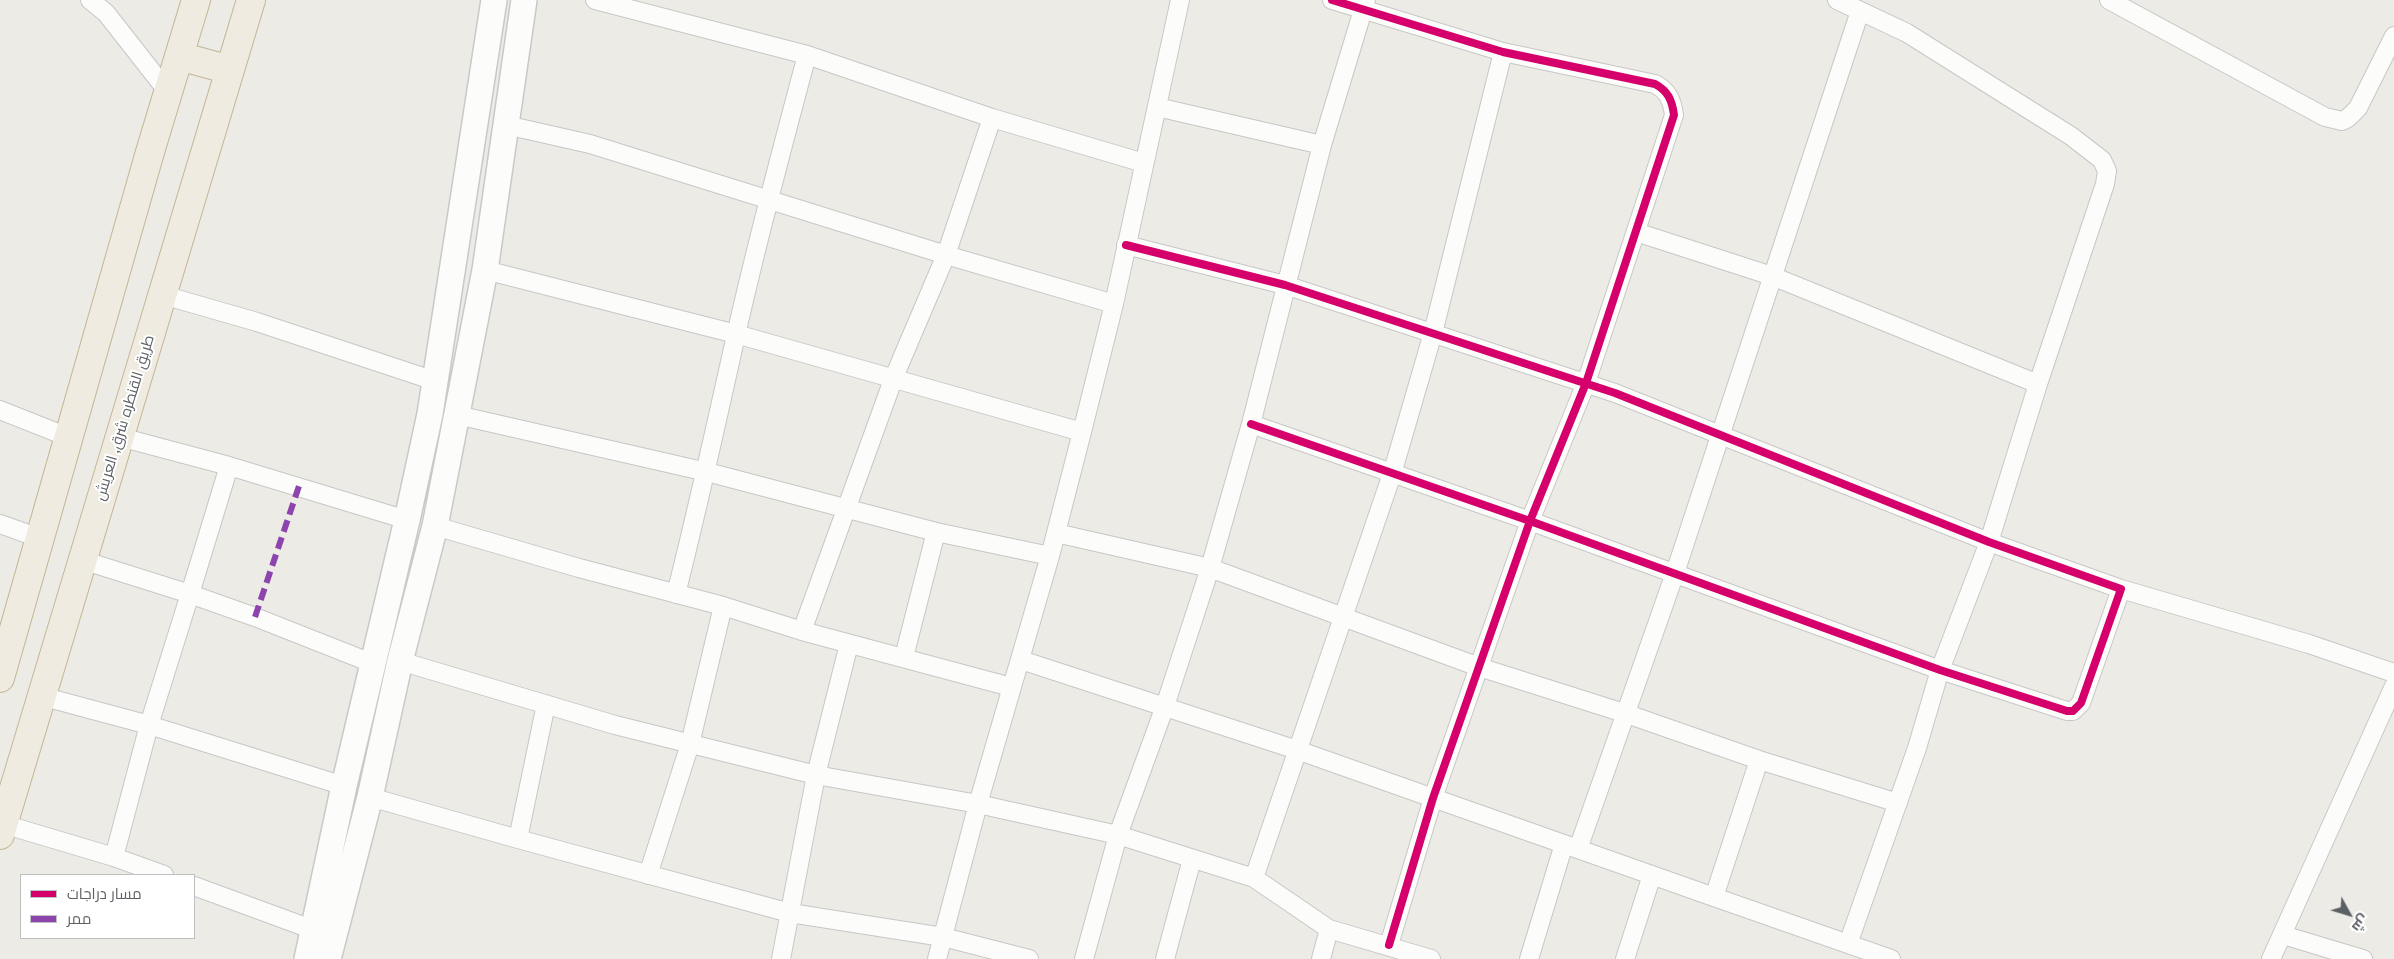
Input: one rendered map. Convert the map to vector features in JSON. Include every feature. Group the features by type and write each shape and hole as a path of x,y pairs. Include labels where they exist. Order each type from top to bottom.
{"highway":[{"path":"0,678 68,437 196,0"},
{"name":"طريق القنطره شرق, العريش","path":"2,830 251,0"},
{"path":"179,56 230,70"}],"main road":[{"path":"325,942 344,786 407,520 435,381 494,0"},
{"path":"307,959 325,942 370,797 400,661 435,526 485,270 524,0"}],"street":[{"path":"90,0 106,13 168,92"},
{"path":"595,0 807,54 992,118 1144,163"},
{"path":"937,959 978,804 1050,556 1082,432 1114,304 1180,0"},
{"path":"1332,0 1365,5 1503,52 1655,84 1664,89 1673,104 1674,114 1586,384 1530,520 1433,798 1389,945"},
{"path":"1837,0 1907,33 1955,62 2071,136 2095,154 2105,165 2106,171 2105,184 2038,384 1989,542 1940,670 1917,748 1848,944"},
{"path":"2109,0 2325,117 2336,120 2348,118 2358,108 2394,36"},
{"path":"1084,959 1118,835 1165,706 1210,568 1250,424 1322,144 1365,5"},
{"path":"1529,959 1571,847 1627,714 1860,12"},
{"path":"1254,878 1296,750 1392,474 1433,333 1503,52"},
{"path":"676,594 707,472 736,334 807,54"},
{"path":"1157,107 1322,144"},
{"path":"802,631 894,378 946,255 992,118"},
{"path":"506,125 590,144 946,255 1114,304"},
{"path":"1636,232 1772,276 2038,384"},
{"path":"1126,245 1285,285 1586,384 1989,542 2121,589 2309,644 2394,673"},
{"path":"485,270 736,334 1082,432"},
{"path":"163,295 257,322 435,381"},
{"path":"0,410 68,437"},
{"path":"457,414 707,472 846,510 936,532 1050,556"},
{"path":"1250,424 1530,520 1940,670 2067,711 2073,711 2081,703 2121,589"},
{"path":"120,437 229,466 407,520"},
{"path":"114,857 149,725 229,466"},
{"path":"0,524 39,538"},
{"path":"435,526 723,606 802,631 1011,687"},
{"path":"904,657 936,532"},
{"path":"1056,533 1210,568 1479,667 1627,714 1759,760 1898,803"},
{"path":"82,560 190,594 255,617 374,664"},
{"path":"648,875 690,744 723,606"},
{"path":"781,959 816,775 849,644"},
{"path":"1021,660 1296,750 1891,959"},
{"path":"400,661 615,726 816,775 978,804 1118,835 1254,878 1329,928 1431,959"},
{"path":"2271,959 2284,935 2394,686"},
{"path":"41,696 149,725 344,786"},
{"path":"518,839 546,704"},
{"path":"1714,897 1759,760"},
{"path":"370,797 648,875 790,912 943,938 1029,959"},
{"path":"2,830 114,857 161,874"},
{"path":"1166,959 1192,859"},
{"path":"1625,959 1652,875"},
{"path":"195,886 325,942"},
{"path":"1321,959 1329,928"},
{"path":"2284,935 2363,959"}],"marked path":[{"path":"255,617 299,486"}],"cycle path":[{"path":"1332,0 1503,52 1655,84 1669,96 1674,115 1586,383 1530,521 1433,798 1389,945"},
{"path":"1126,245 1285,285 1615,393 1989,542 2121,589 2081,703 2073,711 2067,711 1940,670 1530,521 1251,424"}]}
